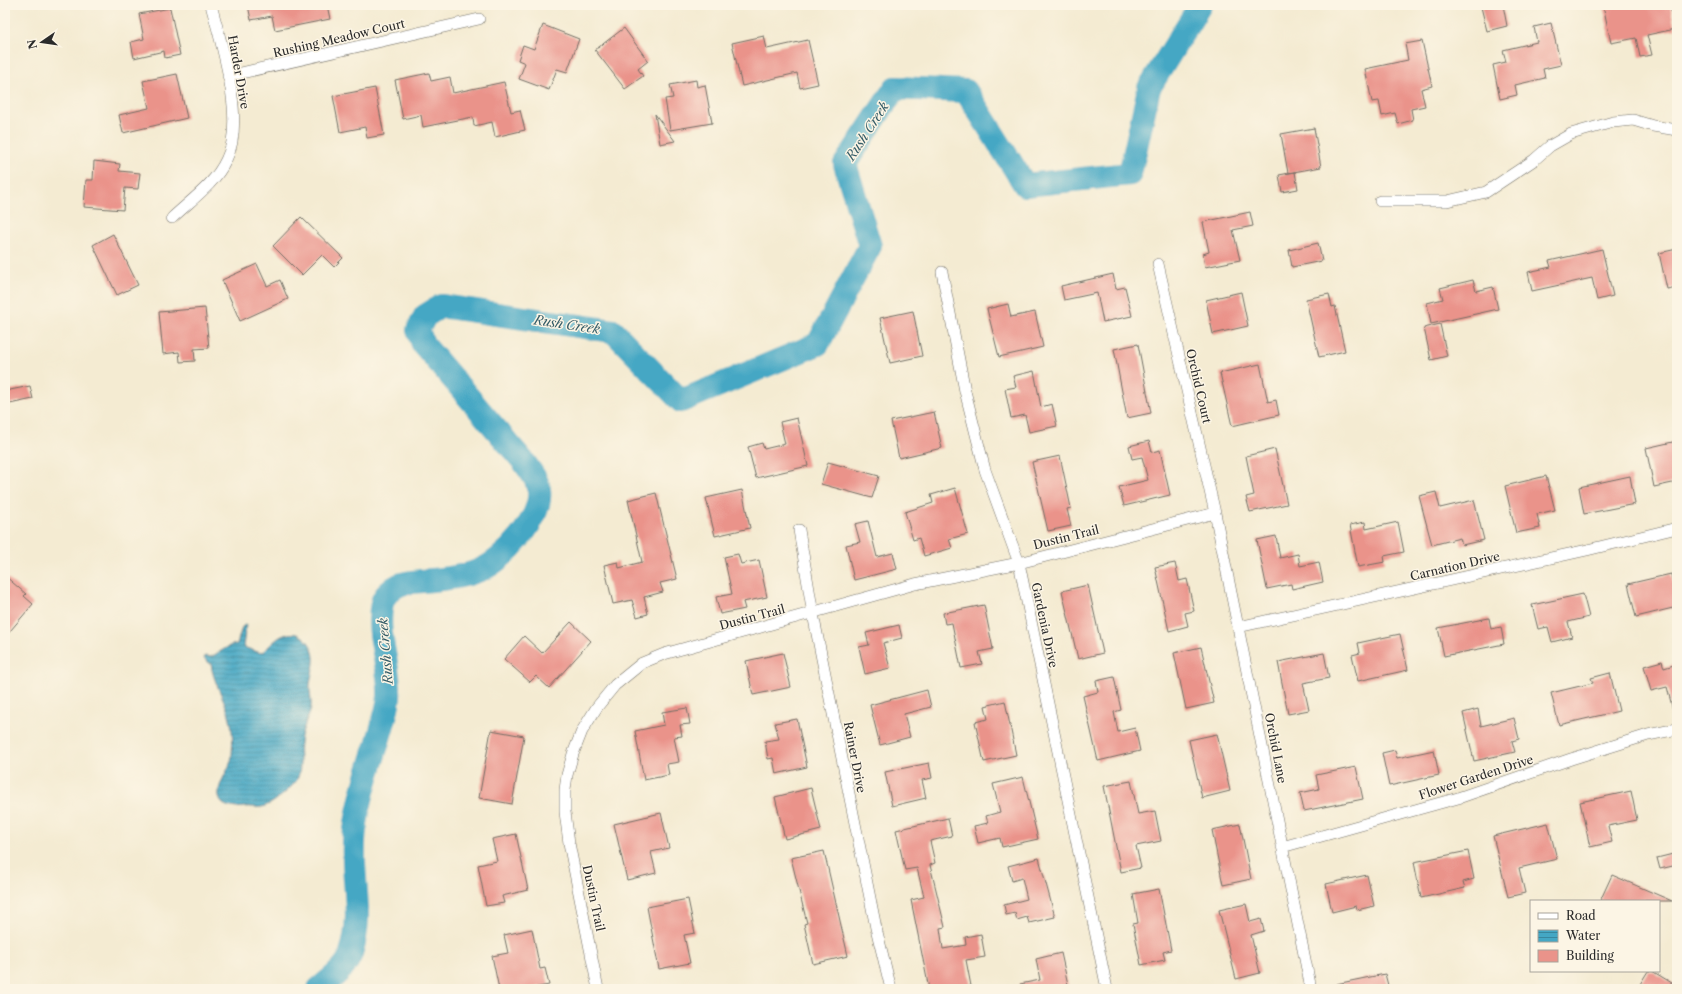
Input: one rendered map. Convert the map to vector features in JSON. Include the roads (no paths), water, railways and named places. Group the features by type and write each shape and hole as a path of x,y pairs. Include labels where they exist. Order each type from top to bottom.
{"street":[{"name":"Harder Drive","path":"172,218 214,180 227,160 233,141 234,120 228,76 211,5"},
{"name":"Rushing Meadow Court","path":"228,76 479,19"},
{"path":"1380,201 1447,201 1486,192 1534,160 1550,146 1571,134 1612,122 1633,120 1653,126 1677,130"},
{"name":"Orchid Court","path":"1158,264 1215,513"},
{"name":"Gardenia Drive","path":"942,272 965,391 985,470 1019,563 1107,989"},
{"name":"Dustin Trail","path":"598,989 569,843 565,812 567,775 582,731 597,706 615,685 642,663 664,654 813,614 915,584 1019,563 1215,513"},
{"name":"Orchid Lane","path":"1215,513 1311,989"},
{"name":"Carnation Drive","path":"1238,627 1587,550 1677,528"},
{"name":"Rainer Drive","path":"799,530 813,614 876,928 891,989"},
{"name":"Flower Garden Drive","path":"1282,847 1458,798 1571,759 1648,735 1677,730"}],"water":[{"path":"246,624 243,647 261,653 279,637 288,634 299,635 311,646 314,664 310,681 311,708 303,729 300,748 300,769 294,784 275,801 266,805 260,807 230,807 224,805 220,800 219,789 231,760 232,728 230,717 214,676 211,664 204,659 205,656 211,657 231,645 237,644 242,627"}],"waterway":[{"name":"Rush Creek","path":"319,989 346,964 355,938 357,922 354,861 355,830 361,798 384,721 389,697 388,674 380,627 380,615 383,600 391,590 402,584 444,579 473,573 490,565 500,558 520,537 535,513 539,501 539,490 537,483 524,462 423,344 418,330 425,316 441,306 613,331 681,401 818,344 870,246 845,164 895,88 966,91 1025,185 1130,174 1149,88 1200,5"}]}
